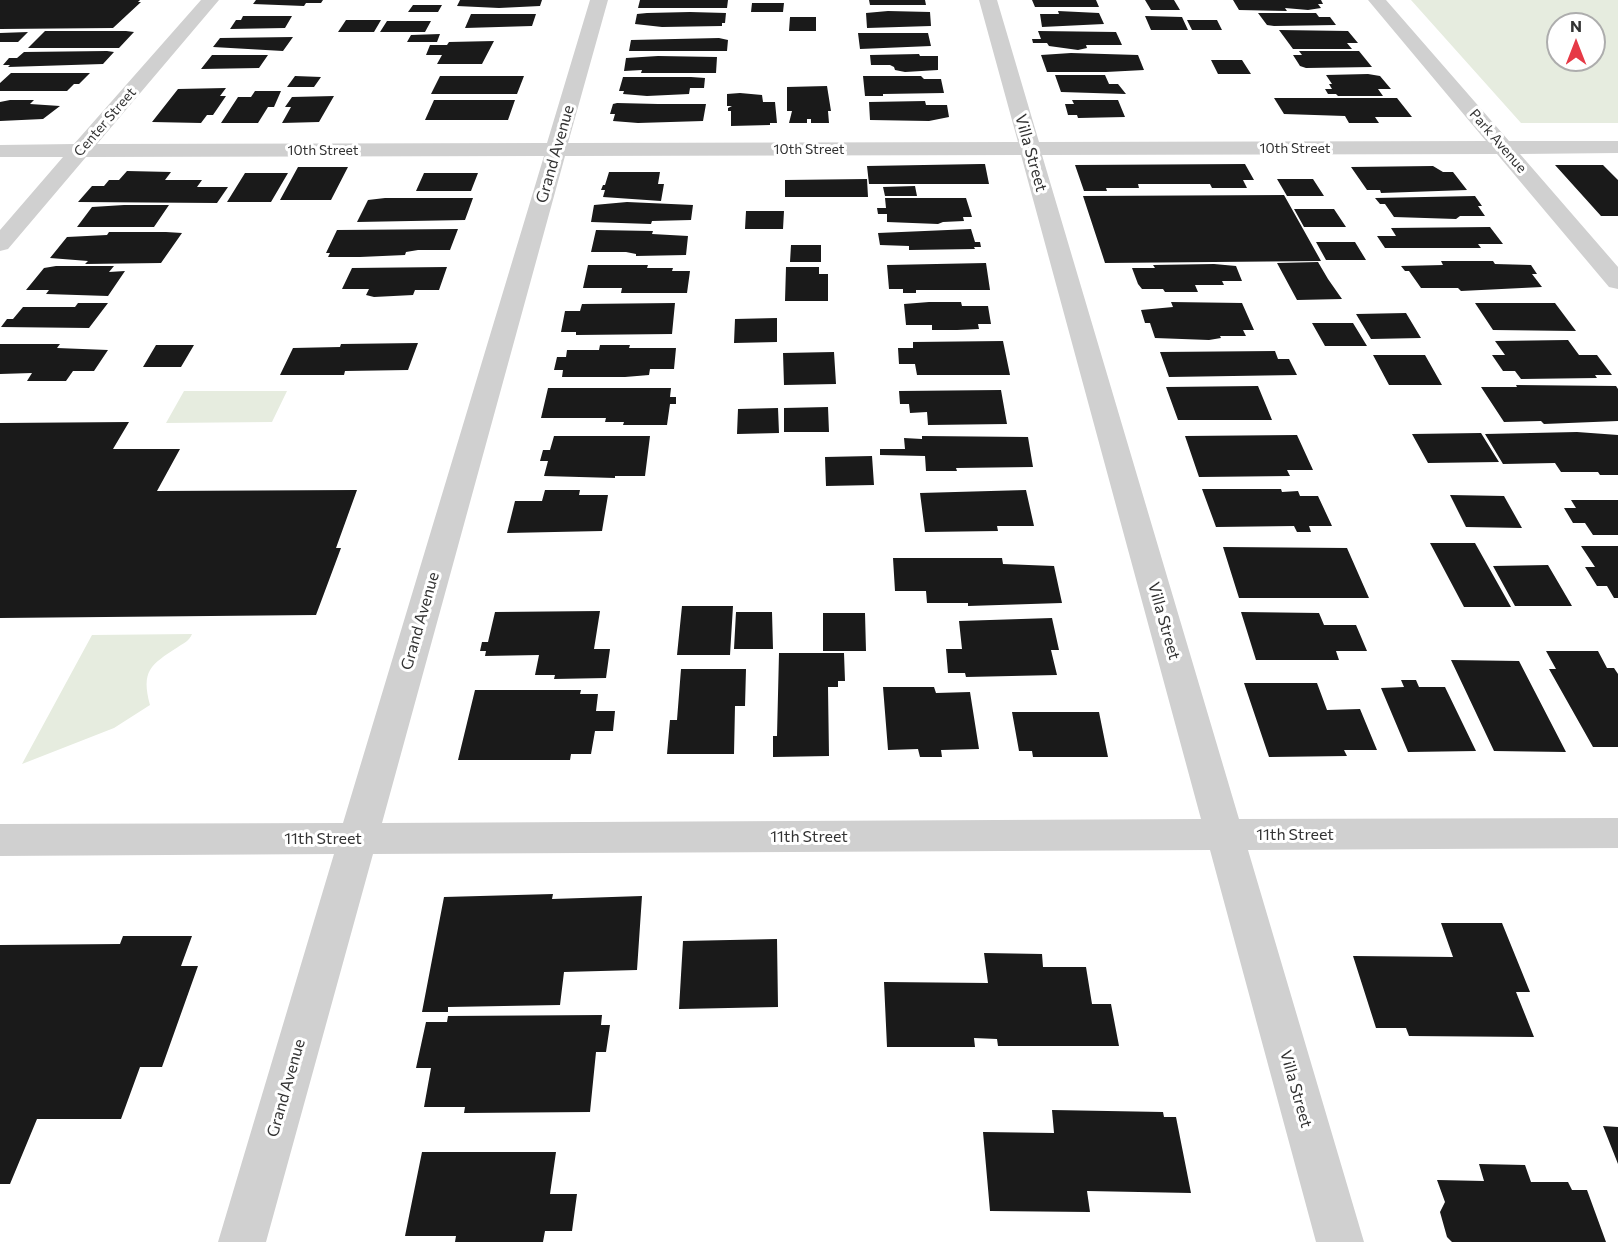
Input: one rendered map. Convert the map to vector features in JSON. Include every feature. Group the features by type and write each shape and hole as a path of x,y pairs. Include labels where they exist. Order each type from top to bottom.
{"street":[{"name":"Center Street","path":"0,244 210,0"},
{"name":"Grand Avenue","path":"242,1242 599,0"},
{"name":"Villa Street","path":"988,0 1340,1242"},
{"name":"Park Avenue","path":"1377,0 1618,282"},
{"name":"10th Street","path":"0,151 1618,147"},
{"name":"11th Street","path":"0,840 1618,833"}],"shaded area":[{"path":"1411,0 1618,0 1618,123 1521,123"},
{"path":"184,391 287,391 272,422 166,423"},
{"path":"192,634 186,642 154,664 150,670 147,693 150,705 114,728 22,764 92,635"}],"building":[{"path":"0,0 140,0 138,2 141,2 113,28 0,29"},
{"path":"256,0 323,0 321,3 306,3 304,6 253,4"},
{"path":"460,0 542,0 540,6 499,8 457,6"},
{"path":"640,0 728,0 727,8 638,8"},
{"path":"869,0 925,0 926,5 870,5"},
{"path":"1032,0 1096,0 1099,7 1035,7"},
{"path":"1145,0 1174,0 1180,10 1151,10"},
{"path":"1233,0 1321,0 1323,4 1318,4 1321,8 1308,10 1285,8 1287,11 1239,10"},
{"path":"752,3 784,3 783,12 751,12"},
{"path":"413,5 442,5 438,12 408,12"},
{"path":"1058,11 1099,13 1104,24 1042,27 1040,14 1059,14"},
{"path":"930,12 931,26 867,28 866,13"},
{"path":"726,13 725,23 722,23 722,26 662,27 635,24 637,14"},
{"path":"1258,13 1316,13 1319,17 1330,17 1336,25 1267,25"},
{"path":"471,14 536,14 532,26 465,28"},
{"path":"243,16 292,16 285,28 230,29 236,20 241,20"},
{"path":"1145,16 1182,17 1188,30 1151,30"},
{"path":"790,17 816,17 816,31 789,31"},
{"path":"346,20 381,20 374,32 338,32"},
{"path":"1187,20 1217,20 1222,30 1192,30"},
{"path":"387,21 431,21 425,32 380,32"},
{"path":"1279,30 1348,31 1358,43 1347,43 1352,49 1293,49"},
{"path":"45,31 134,32 119,48 28,48"},
{"path":"1038,31 1116,32 1122,45 1086,45 1087,48 1078,50 1049,46 1047,43 1033,43 1032,39 1041,39"},
{"path":"28,32 18,42 0,42 0,33"},
{"path":"858,33 928,33 931,46 860,49"},
{"path":"440,34 437,42 407,42 411,35"},
{"path":"293,37 283,51 213,47 220,38"},
{"path":"719,38 728,40 727,51 629,51 631,40"},
{"path":"494,41 482,64 437,64 442,55 426,55 430,45 447,45 449,42"},
{"path":"1299,51 1359,51 1372,67 1306,68 1300,66 1293,55 1302,55"},
{"path":"24,52 114,52 103,64 8,67 10,65 3,65 9,58 17,58"},
{"path":"1071,53 1138,55 1144,70 1047,72 1041,55"},
{"path":"919,54 920,56 938,56 938,70 905,72 895,70 890,65 871,65 870,55"},
{"path":"212,55 268,55 259,68 201,69"},
{"path":"717,57 716,73 624,71 626,58"},
{"path":"1211,60 1242,60 1251,74 1218,74"},
{"path":"11,73 90,73 79,84 74,84 67,91 0,91 0,83"},
{"path":"1055,75 1105,75 1109,84 1118,84 1126,94 1061,92"},
{"path":"1326,75 1380,76 1391,89 1378,89 1383,96 1338,96 1328,94 1325,89 1332,89 1329,84 1332,84"},
{"path":"295,76 321,77 314,87 287,87"},
{"path":"440,76 524,76 517,94 431,94"},
{"path":"863,76 921,76 924,79 941,79 944,93 865,96"},
{"path":"623,77 705,78 704,88 690,88 689,94 647,96 623,94 624,91 619,91"},
{"path":"827,86 831,111 828,111 829,123 811,123 811,119 807,119 807,123 789,123 792,111 787,111 787,87"},
{"path":"226,88 220,96 226,96 213,115 207,115 201,123 152,122 178,89"},
{"path":"255,91 281,91 274,107 268,107 258,123 221,123 238,97 251,97"},
{"path":"727,94 762,95 763,102 775,102 777,123 731,126 731,111 728,111 728,108 732,106 727,106"},
{"path":"334,96 319,122 282,123 291,107 285,107 292,97"},
{"path":"1274,98 1397,98 1412,117 1375,117 1379,123 1349,123 1345,116 1284,114"},
{"path":"34,100 30,104 60,106 43,119 0,121 0,102"},
{"path":"434,100 515,100 508,120 425,120"},
{"path":"1072,100 1118,100 1125,117 1078,118 1077,115 1068,115 1065,104 1074,104"},
{"path":"925,101 926,105 947,105 949,117 929,121 870,120 869,102"},
{"path":"613,104 706,104 703,121 638,123 613,121 615,114 610,114"},
{"path":"985,164 989,184 869,184 867,166"},
{"path":"1245,164 1254,180 1243,180 1247,188 1212,188 1210,184 1138,184 1139,188 1106,188 1107,191 1084,191 1075,165"},
{"path":"1555,165 1603,165 1618,180 1618,216 1601,216"},
{"path":"1433,166 1443,172 1453,172 1467,190 1381,193 1380,190 1367,190 1351,167"},
{"path":"298,167 348,167 331,200 280,200"},
{"path":"127,171 171,172 165,180 202,180 197,187 228,187 217,203 78,202 92,186 104,186 109,180 119,180"},
{"path":"609,172 660,172 658,184 664,184 661,201 603,197 605,190 601,190"},
{"path":"245,173 288,173 271,202 227,202"},
{"path":"424,173 478,173 471,191 416,191"},
{"path":"867,179 868,197 785,197 785,180"},
{"path":"1277,179 1313,179 1324,196 1287,196"},
{"path":"915,186 917,196 885,196 883,187"},
{"path":"1284,195 1321,261 1105,263 1083,196"},
{"path":"1475,196 1485,216 1460,216 1456,219 1394,217 1385,204 1380,204 1375,198"},
{"path":"473,198 465,220 357,222 368,200"},
{"path":"885,198 966,198 972,217 963,217 964,221 938,224 887,222 887,214 878,214 877,208 886,208"},
{"path":"627,202 693,205 691,220 652,221 651,224 591,222 594,205"},
{"path":"169,205 154,227 77,227 92,207"},
{"path":"1294,209 1334,209 1346,227 1304,227"},
{"path":"746,211 784,211 783,229 745,229"},
{"path":"1490,227 1503,244 1478,244 1481,248 1385,248 1377,236 1396,236 1391,228"},
{"path":"458,229 450,250 418,250 406,252 405,255 360,257 328,257 330,253 326,253 337,230"},
{"path":"971,229 975,242 980,242 981,247 909,250 909,246 880,245 878,233"},
{"path":"596,230 653,231 652,234 688,236 686,255 636,256 636,254 626,252 591,252"},
{"path":"109,232 182,233 161,263 85,264 88,261 50,258 67,237 107,235"},
{"path":"1316,242 1355,242 1366,260 1326,260"},
{"path":"791,245 821,245 821,262 790,262"},
{"path":"1441,261 1493,261 1495,264 1531,265 1537,274 1532,274 1542,287 1461,291 1458,288 1421,288 1409,271 1405,271 1401,266 1443,265"},
{"path":"1318,262 1342,299 1297,300 1277,263"},
{"path":"986,263 990,290 916,290 916,293 903,293 903,289 889,289 887,265"},
{"path":"588,265 648,265 647,268 673,268 672,271 690,271 687,293 621,293 622,288 583,288"},
{"path":"1153,265 1236,266 1242,281 1222,281 1224,285 1195,285 1198,292 1165,292 1163,289 1142,289 1132,268 1155,268"},
{"path":"114,266 109,272 125,271 108,296 46,294 49,290 26,290 44,268"},
{"path":"447,267 439,290 415,290 413,295 374,297 366,295 369,289 342,289 352,268"},
{"path":"786,267 819,267 819,274 828,274 828,301 785,301"},
{"path":"961,302 962,306 988,306 991,324 978,324 979,329 957,330 932,330 932,325 906,325 904,304"},
{"path":"1171,302 1242,303 1254,330 1243,330 1246,336 1220,336 1221,338 1209,340 1155,338 1150,323 1145,323 1141,310 1173,307"},
{"path":"78,303 108,303 89,328 1,327 7,319 13,319 23,307 75,307"},
{"path":"675,303 672,334 576,335 576,332 561,332 565,311 580,311 582,304"},
{"path":"1475,303 1555,303 1576,331 1493,330"},
{"path":"1406,313 1421,338 1371,339 1356,314"},
{"path":"777,318 777,342 734,343 735,319"},
{"path":"1312,323 1353,323 1367,346 1325,346"},
{"path":"1568,340 1579,355 1597,355 1612,375 1595,375 1597,378 1521,379 1515,371 1503,371 1492,355 1505,355 1495,341"},
{"path":"1003,341 1010,375 917,375 915,364 899,364 898,348 913,348 913,342"},
{"path":"418,343 408,370 345,371 344,375 280,375 293,348 340,347 341,344"},
{"path":"0,344 60,344 57,348 108,350 94,371 73,371 66,381 27,381 32,373 0,374"},
{"path":"156,345 194,345 181,367 143,367"},
{"path":"600,345 630,345 629,348 676,348 674,369 650,369 649,375 625,377 562,377 563,370 554,370 557,357 566,357 567,350 599,350"},
{"path":"1275,351 1278,359 1289,359 1297,375 1169,377 1160,352"},
{"path":"834,352 836,384 784,385 783,353"},
{"path":"1373,355 1425,355 1442,385 1389,385"},
{"path":"1516,385 1616,386 1618,389 1618,421 1544,424 1541,421 1504,422 1481,387 1517,387"},
{"path":"1258,386 1272,420 1178,420 1166,387"},
{"path":"548,388 671,388 670,397 676,397 676,404 670,404 667,425 623,425 624,422 605,422 606,418 541,418"},
{"path":"1001,390 1007,424 928,425 927,412 910,413 909,404 900,404 899,391"},
{"path":"828,407 829,432 784,432 784,408"},
{"path":"778,408 779,433 737,434 738,409"},
{"path":"129,422 113,449 180,449 157,491 357,490 336,548 341,548 316,615 0,618 0,423"},
{"path":"1577,432 1618,435 1618,475 1600,475 1598,472 1561,472 1555,463 1503,464 1485,434"},
{"path":"1481,433 1499,462 1428,463 1412,434"},
{"path":"1297,435 1313,470 1287,470 1290,476 1199,477 1185,436"},
{"path":"554,436 650,436 645,476 615,476 615,478 544,476 548,461 540,461 543,450 550,450"},
{"path":"922,436 1028,437 1033,467 956,468 957,471 926,471 925,456 880,455 880,449 905,449 904,438 922,439"},
{"path":"872,456 874,485 826,486 825,457"},
{"path":"1202,489 1281,489 1282,492 1298,491 1300,496 1318,496 1332,526 1309,526 1311,532 1297,532 1294,526 1216,527"},
{"path":"545,490 580,490 579,495 608,495 602,531 507,533 515,501 542,501"},
{"path":"1026,490 1034,526 997,526 998,531 925,532 920,493"},
{"path":"1450,495 1504,496 1522,528 1466,527"},
{"path":"1571,500 1618,500 1618,535 1593,535 1585,523 1573,523 1564,508 1576,508"},
{"path":"1430,543 1475,543 1511,607 1464,607"},
{"path":"1581,546 1618,546 1618,598 1614,598 1607,586 1597,586 1585,567 1595,567"},
{"path":"1223,547 1347,548 1369,598 1239,598"},
{"path":"893,558 1002,558 1003,564 1054,566 1062,603 968,606 968,603 927,603 926,591 895,591"},
{"path":"1548,565 1572,606 1515,606 1493,566"},
{"path":"682,606 733,606 730,655 677,655"},
{"path":"600,611 594,649 610,649 606,678 554,679 555,675 535,675 539,655 485,656 486,651 480,651 482,642 488,642 495,612"},
{"path":"736,612 772,612 773,649 734,649"},
{"path":"1241,612 1319,613 1324,625 1356,625 1367,651 1336,651 1339,660 1256,660"},
{"path":"823,613 865,613 866,651 823,651"},
{"path":"1052,618 1059,650 1051,650 1057,675 966,677 965,673 948,673 946,649 962,649 959,621"},
{"path":"1546,651 1598,651 1607,668 1614,668 1618,674 1618,747 1593,747 1549,669 1556,669"},
{"path":"779,653 844,653 845,681 838,681 838,687 828,687 829,756 773,757 773,736 777,736"},
{"path":"1451,660 1519,661 1566,752 1494,751"},
{"path":"681,669 746,669 745,706 735,706 734,754 667,754 670,720 677,720"},
{"path":"1401,680 1416,680 1419,687 1445,687 1476,751 1408,752 1381,688 1404,687"},
{"path":"1244,683 1317,683 1327,710 1360,709 1377,750 1344,750 1347,756 1269,757"},
{"path":"883,687 934,687 936,693 970,692 979,749 941,750 942,757 920,757 918,749 888,750"},
{"path":"475,690 581,690 580,694 598,694 596,711 615,711 613,731 595,731 591,754 571,754 570,760 458,760"},
{"path":"1012,712 1099,712 1108,757 1033,757 1032,751 1019,751"},
{"path":"553,894 552,899 642,896 637,970 564,972 560,1005 448,1007 448,1012 422,1012 444,897"},
{"path":"1441,923 1502,923 1530,992 1516,992 1534,1037 1409,1036 1406,1028 1376,1028 1353,956 1453,957"},
{"path":"123,936 192,936 181,966 198,966 162,1067 140,1067 121,1119 37,1119 10,1184 0,1184 0,945 120,944"},
{"path":"777,939 778,1007 679,1009 683,941"},
{"path":"984,953 1042,954 1043,967 1086,967 1092,1004 1111,1004 1119,1046 998,1046 997,1039 974,1038 975,1047 887,1047 884,982 988,983"},
{"path":"602,1015 601,1025 610,1025 606,1052 596,1052 590,1112 464,1113 465,1107 424,1107 431,1068 416,1068 426,1022 447,1022 448,1016"},
{"path":"1052,1110 1163,1112 1164,1117 1176,1117 1191,1193 1087,1191 1090,1212 990,1211 983,1132 1054,1133"},
{"path":"1603,1126 1618,1127 1618,1164"},
{"path":"422,1152 556,1152 550,1194 577,1194 572,1231 545,1231 543,1242 455,1242 456,1236 405,1236"},
{"path":"1479,1164 1525,1165 1531,1182 1568,1182 1572,1190 1587,1190 1606,1242 1452,1242 1447,1237 1440,1212 1445,1202 1437,1180 1484,1181"}]}
